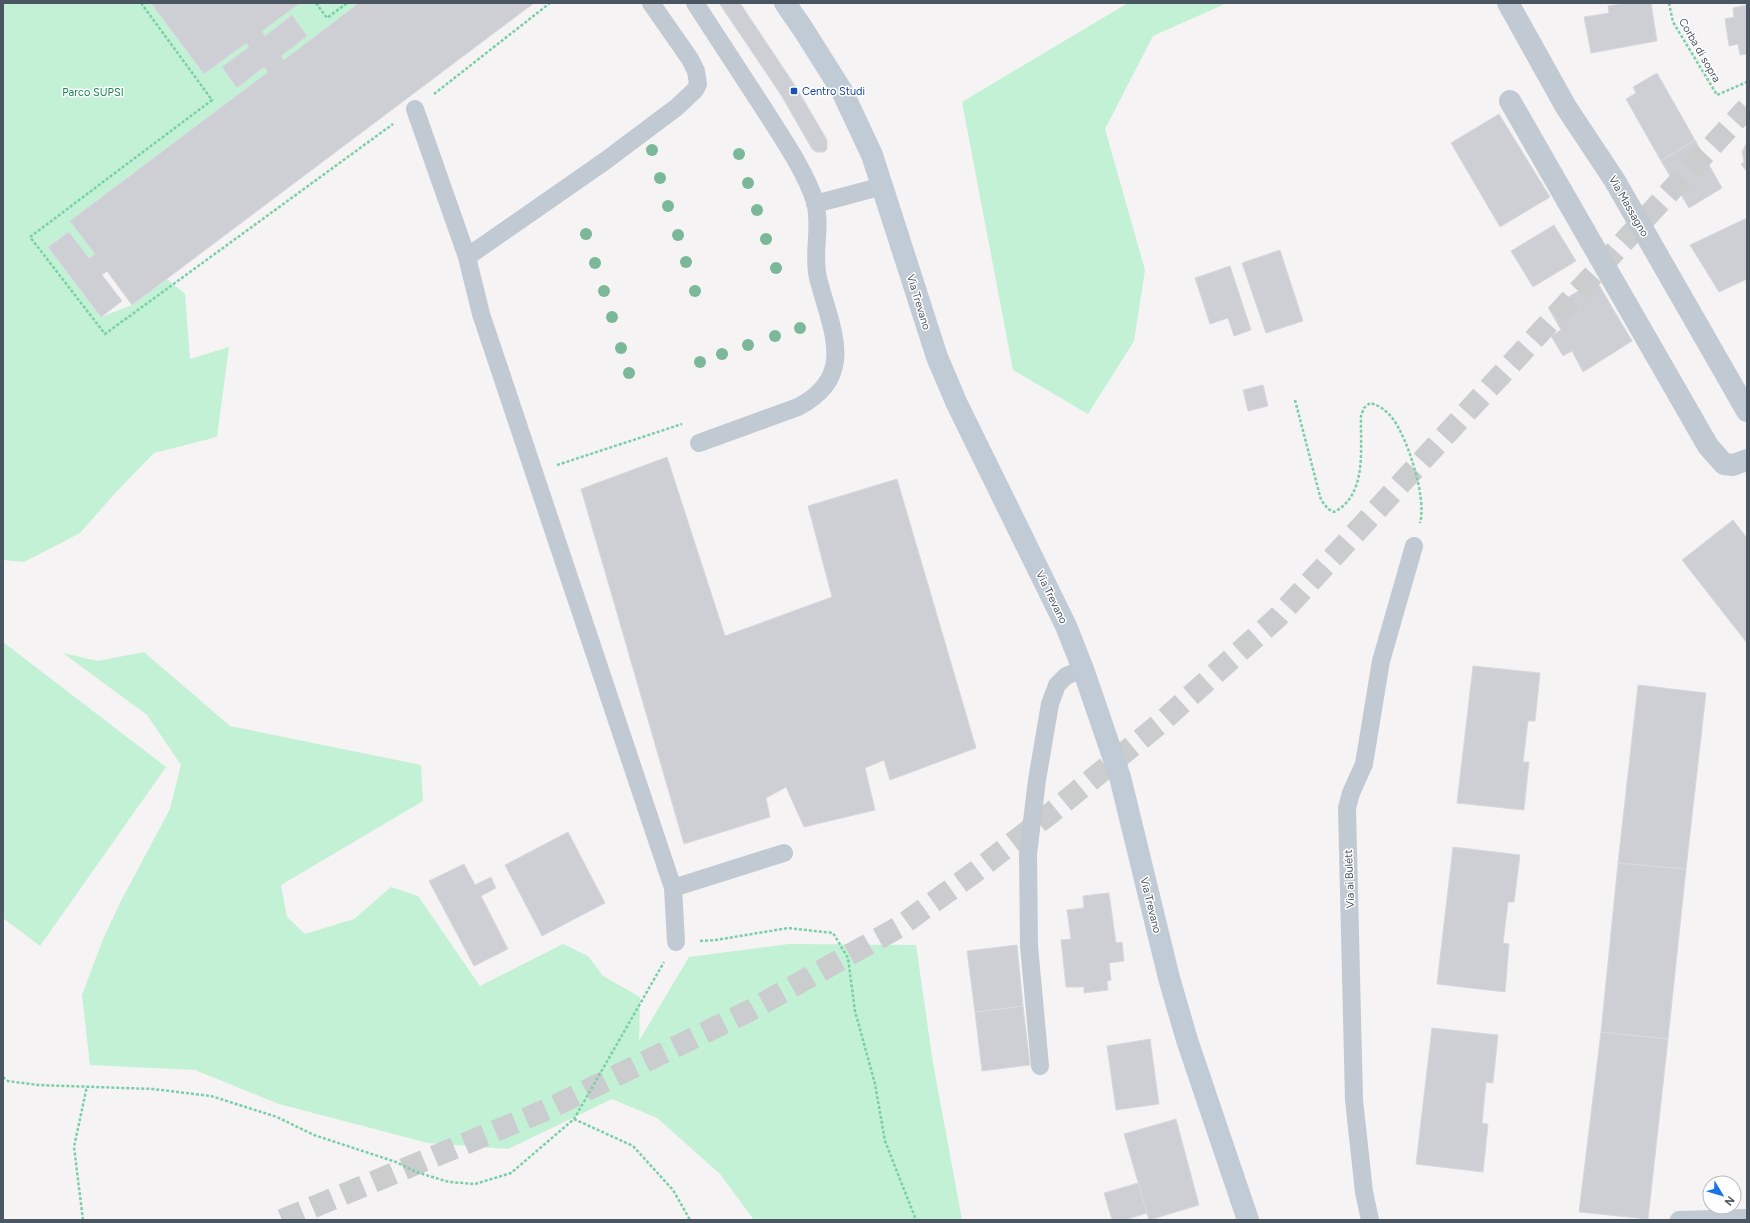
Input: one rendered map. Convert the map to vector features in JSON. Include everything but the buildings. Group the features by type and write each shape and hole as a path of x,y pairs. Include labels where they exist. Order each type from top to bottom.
{"main road":[{"name":"Via Trevano","path":"785,3 804,29 842,91 872,155 937,357 957,404 1066,626 1083,669 1120,778 1169,978 1187,1040 1248,1220"}],"street":[{"name":"Via Massagno","path":"1508,3 1566,107 1615,181 1747,410"},
{"path":"1510,101 1708,446 1724,464 1733,465 1747,460"}],"lane":[{"path":"467,257 605,161 677,107 695,90 698,84 696,71 690,59 651,3"},
{"path":"695,3 779,132 810,190 815,204 816,272 836,348 835,367 830,380 814,399 798,408 699,443"},
{"path":"415,109 467,257 481,314 672,888 676,942"},
{"path":"815,204 883,186"},
{"name":"Via ai Bulétt","path":"1370,1220 1364,1192 1354,1100 1347,808 1351,793 1364,764 1381,661 1414,546"},
{"path":"1040,1066 1029,946 1028,854 1037,780 1050,704 1056,685 1066,676 1083,669"},
{"path":"672,888 784,853"},
{"path":"1679,1220 1747,1218"}],"path":[{"path":"141,3 212,100 30,237 104,334 415,109 550,3"},
{"path":"316,3 327,18 347,3"},
{"name":"Corba di sopra","path":"1669,3 1673,22 1717,95 1747,82"},
{"path":"1295,400 1321,500 1328,510 1334,512 1344,507 1358,483 1361,416 1364,408 1370,403 1378,405 1393,419 1409,452 1421,498 1422,516 1414,546"},
{"path":"534,472 685,424"},
{"path":"3,1077 8,1081 38,1085 153,1088 211,1096 277,1117 314,1135 396,1162 416,1172 455,1183 475,1184 512,1173 574,1119 676,942 716,940 788,928 833,933 848,958 855,1011 876,1084 885,1141 916,1220"},
{"path":"83,1220 74,1147 87,1086"},
{"path":"574,1119 633,1146 672,1190 690,1220"}],"green space":[{"name":"Parco SUPSI","path":"3,3 151,3 204,74 246,43 249,47 222,67 237,88 264,67 268,72 70,221 95,254 89,258 69,232 48,247 101,317 132,305 167,279 185,294 190,359 229,347 217,437 154,453 118,490 80,533 24,562 3,560"},
{"path":"300,3 359,3 284,60 281,56 307,36 292,15 265,36 262,31"},
{"path":"1128,3 1227,3 1153,36 1105,129 1145,270 1134,341 1088,414 1013,370 962,102"},
{"path":"3,642 166,767 40,946 3,918"},
{"path":"144,652 230,726 421,765 423,801 281,885 287,917 305,934 354,919 391,887 418,896 480,986 563,944 588,956 603,976 640,997 639,1041 689,957 789,944 916,945 933,1063 962,1220 754,1220 720,1174 657,1118 612,1099 508,1149 428,1143 279,1104 195,1070 90,1065 82,995 103,939 121,901 170,809 181,765 147,715 63,653 98,661"}],"tunnel":[{"path":"282,1220 548,1109 749,1011 899,927 975,872 1051,813 1158,725 1277,618 1747,108"}],"place":[{"name":"Centro Studi","path":"794,91"}]}
